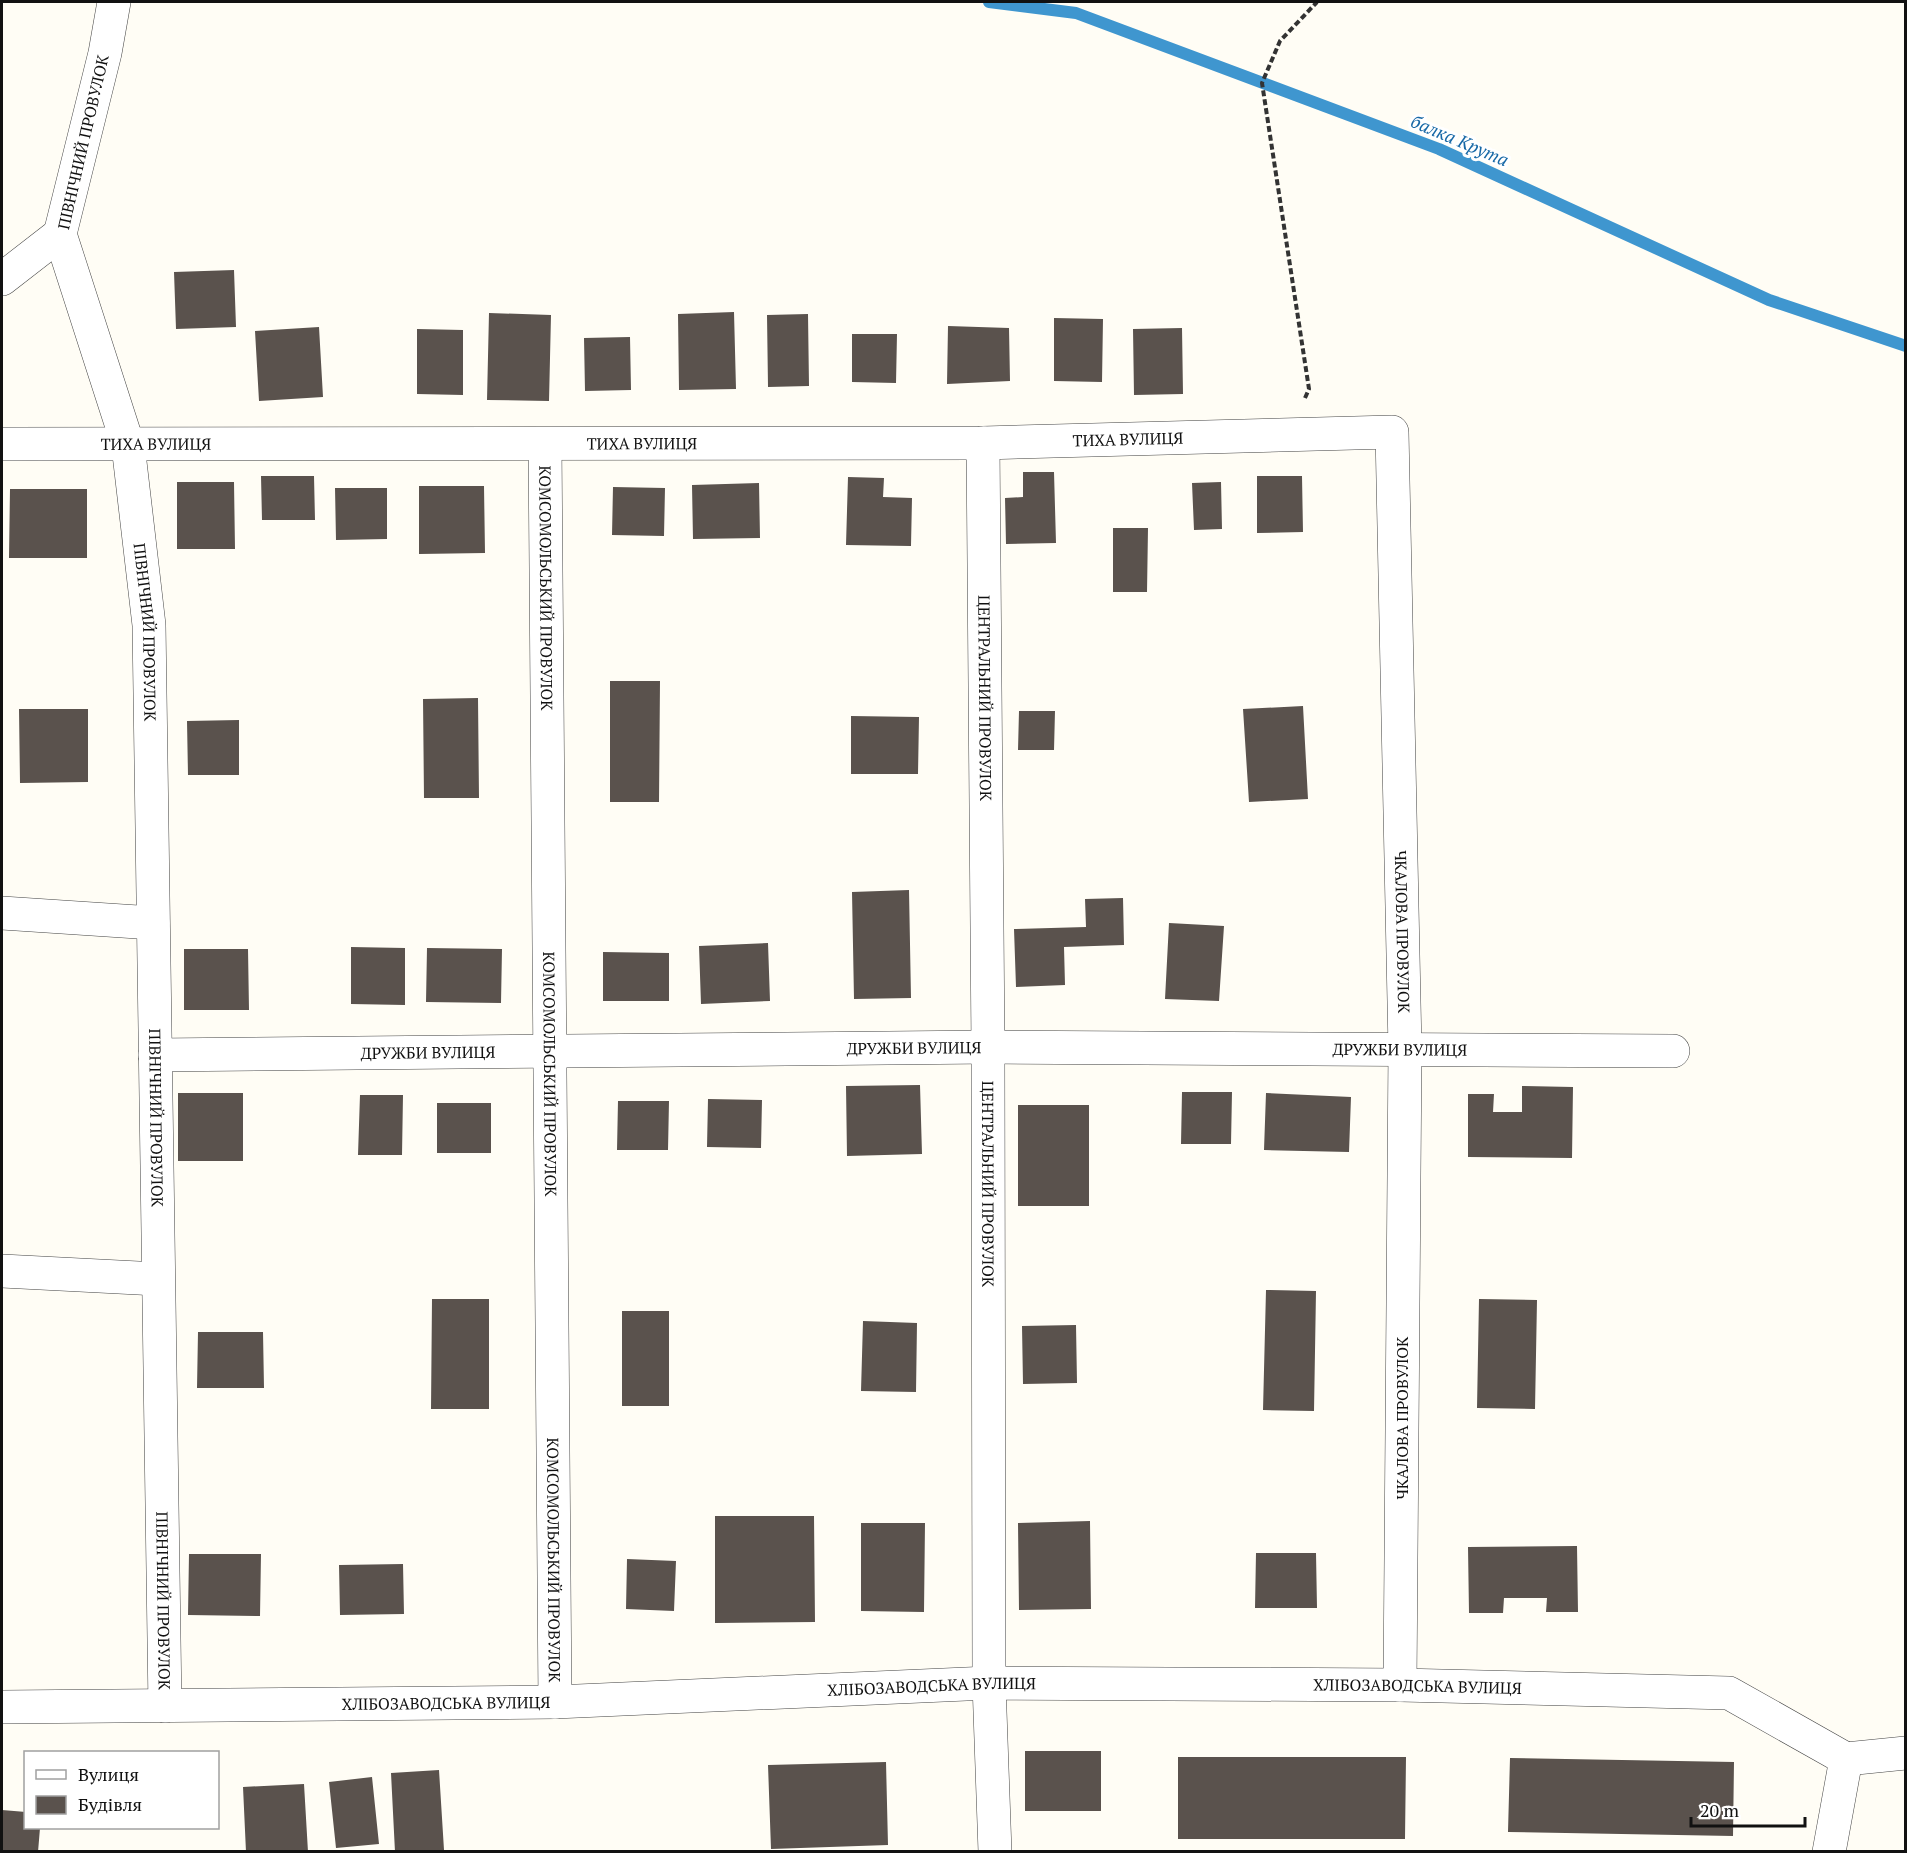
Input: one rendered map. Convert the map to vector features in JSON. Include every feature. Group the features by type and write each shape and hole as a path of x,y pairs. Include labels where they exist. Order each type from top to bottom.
{"street":[{"name":"ПІВНІЧНИЙ ПРОВУЛОК","path":"114,2 105,53 60,234 128,445 149,626 165,1706"},
{"path":"2,279 60,234"},
{"name":"ЧКАЛОВА ПРОВУЛОК","path":"1284,435 1392,432 1402,820 1405,1049 1400,1685"},
{"name":"ТИХА ВУЛИЦЯ","path":"2,444 983,443 1284,435"},
{"name":"ЦЕНТРАЛЬНИЙ ПРОВУЛОК","path":"983,443 988,1047 989,1683 995,1851"},
{"name":"КОМСОМОЛЬСЬКИЙ ПРОВУЛОК","path":"545,444 555,1702"},
{"path":"2,914 153,922"},
{"name":"ДРУЖБИ ВУЛИЦЯ","path":"155,1055 988,1047 1673,1051"},
{"path":"2,1270 158,1279"},
{"name":"ХЛІБОЗАВОДСЬКА ВУЛИЦЯ","path":"2,1707 555,1702 989,1683 1400,1685 1729,1693 1846,1759"},
{"path":"1829,1851 1846,1759 1905,1753"}],"path":[{"path":"1284,435 1310,389 1262,83 1280,42 1317,2"}],"building":[{"path":"234,270 236,327 176,329 174,272"},
{"path":"734,312 736,389 679,390 678,314"},
{"path":"489,313 551,315 549,401 487,400"},
{"path":"808,314 809,386 768,387 767,315"},
{"path":"1054,318 1103,319 1102,382 1054,381"},
{"path":"948,326 1009,328 1010,381 947,384"},
{"path":"319,327 323,397 259,401 255,331"},
{"path":"1182,328 1183,394 1134,395 1133,329"},
{"path":"417,329 463,330 463,395 417,394"},
{"path":"852,334 897,334 896,383 852,382"},
{"path":"630,337 631,390 585,391 584,338"},
{"path":"1023,472 1054,472 1056,543 1006,544 1005,498 1023,497"},
{"path":"261,476 314,476 315,520 262,520"},
{"path":"1257,476 1302,476 1303,532 1257,533"},
{"path":"848,477 884,478 883,497 912,498 911,546 846,545"},
{"path":"177,482 234,482 235,549 177,549"},
{"path":"1221,482 1222,529 1194,530 1192,483"},
{"path":"759,483 760,538 693,539 692,485"},
{"path":"419,486 484,486 485,553 419,554"},
{"path":"613,487 665,488 664,536 612,535"},
{"path":"335,488 387,488 387,539 336,540"},
{"path":"10,489 87,489 87,558 9,558"},
{"path":"1113,528 1148,528 1147,592 1113,592"},
{"path":"610,681 660,681 659,802 610,802"},
{"path":"478,698 479,798 424,798 423,699"},
{"path":"1303,706 1308,799 1249,802 1243,709"},
{"path":"19,709 88,709 88,782 20,783"},
{"path":"1019,711 1055,711 1054,750 1018,750"},
{"path":"851,716 919,717 918,774 851,774"},
{"path":"239,720 239,775 188,775 187,721"},
{"path":"909,890 911,998 854,999 852,892"},
{"path":"1123,898 1124,945 1064,947 1065,985 1016,987 1014,929 1086,927 1085,899"},
{"path":"1169,923 1224,926 1219,1001 1165,999"},
{"path":"768,943 770,1001 701,1004 699,946"},
{"path":"351,947 405,948 405,1005 351,1004"},
{"path":"427,948 502,949 501,1003 426,1002"},
{"path":"184,949 248,949 249,1010 184,1010"},
{"path":"603,952 669,953 669,1001 603,1001"},
{"path":"920,1085 922,1154 847,1156 846,1086"},
{"path":"1522,1086 1573,1087 1572,1158 1468,1157 1468,1094 1494,1094 1493,1112 1522,1112"},
{"path":"1182,1092 1232,1092 1231,1144 1181,1144"},
{"path":"178,1093 243,1093 243,1161 178,1161"},
{"path":"1266,1093 1351,1097 1349,1152 1264,1150"},
{"path":"360,1095 403,1095 402,1155 358,1155"},
{"path":"708,1099 762,1100 761,1148 707,1147"},
{"path":"618,1101 669,1101 668,1150 617,1150"},
{"path":"437,1103 491,1103 491,1153 437,1153"},
{"path":"1018,1105 1089,1105 1089,1206 1018,1206"},
{"path":"1266,1290 1316,1291 1314,1411 1263,1410"},
{"path":"432,1299 489,1299 489,1409 431,1409"},
{"path":"1479,1299 1537,1300 1535,1409 1477,1408"},
{"path":"622,1311 669,1311 669,1406 622,1406"},
{"path":"863,1321 917,1323 916,1392 861,1391"},
{"path":"1076,1325 1077,1383 1023,1384 1022,1326"},
{"path":"198,1332 263,1332 264,1388 197,1388"},
{"path":"715,1516 814,1516 815,1622 715,1623"},
{"path":"1090,1521 1091,1609 1019,1610 1018,1523"},
{"path":"861,1523 925,1523 924,1612 861,1611"},
{"path":"1577,1546 1578,1612 1546,1612 1547,1598 1504,1598 1503,1613 1469,1613 1468,1547"},
{"path":"1256,1553 1316,1553 1317,1608 1255,1608"},
{"path":"189,1554 261,1554 260,1616 188,1615"},
{"path":"627,1559 676,1561 674,1611 626,1609"},
{"path":"403,1564 404,1614 340,1615 339,1565"},
{"path":"1025,1751 1101,1751 1101,1811 1025,1811"},
{"path":"1178,1757 1406,1757 1405,1839 1178,1839"},
{"path":"1510,1758 1734,1762 1733,1836 1508,1832"},
{"path":"886,1762 888,1845 771,1849 768,1765"},
{"path":"439,1770 444,1850 395,1852 391,1773"},
{"path":"372,1777 379,1844 336,1848 329,1782"},
{"path":"304,1784 308,1852 246,1852 243,1787"},
{"path":"2,1810 24,1812 24,1829 40,1829 38,1852 2,1852"}],"waterway":[{"name":"балка Крута","path":"989,2 1076,13 1439,149 1769,300 1906,346"}]}
